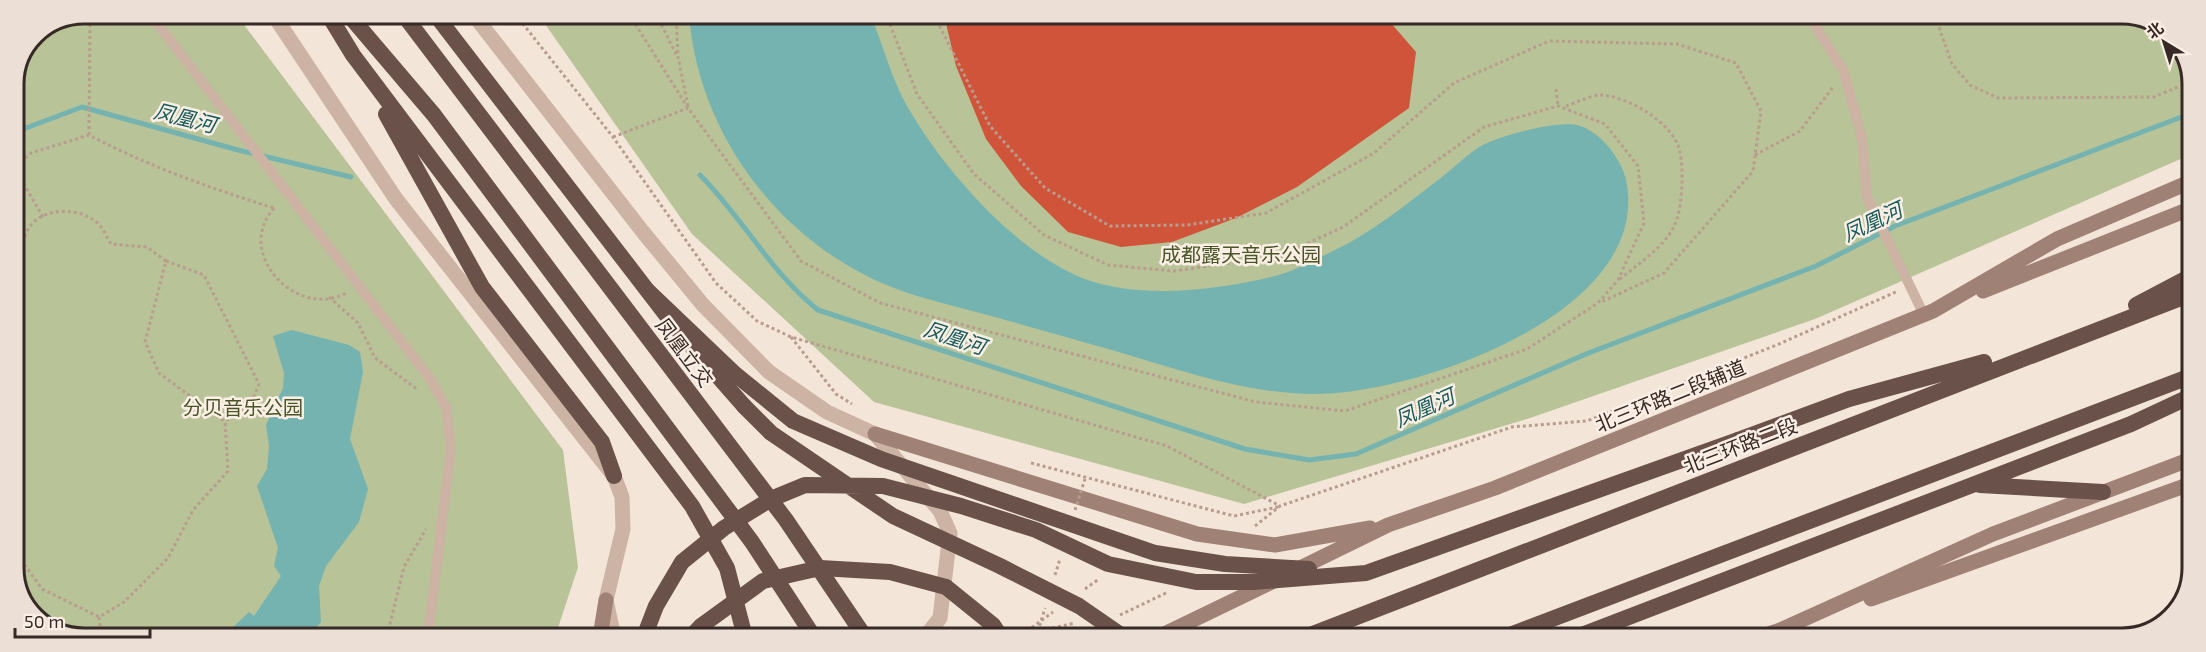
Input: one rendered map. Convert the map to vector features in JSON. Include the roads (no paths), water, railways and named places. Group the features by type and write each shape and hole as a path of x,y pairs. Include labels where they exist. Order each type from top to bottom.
{"highway":[{"path":"334,24 482,286 602,442 614,476"},
{"path":"357,24 434,115 752,542 808,628"},
{"name":"凤凰立交","path":"410,24 786,520 859,628"},
{"path":"443,24 680,333 771,434 893,516 1079,606 1111,628"},
{"path":"353,56 572,351 692,506 727,568 743,628"},
{"path":"648,628 656,606 682,562 724,528 771,499 805,485 883,486 961,506 1036,530 1108,564 1196,582 1253,582 1366,573 1849,399 2071,339 2182,281"},
{"path":"648,291 735,374 794,421 881,459 1155,552 1225,564 1366,573"},
{"name":"北三环路二段","path":"1331,628 2182,297"},
{"path":"1528,628 2182,379"},
{"path":"1600,628 2131,424 2182,400"},
{"path":"1973,485 2103,492"},
{"path":"699,628 763,581 820,568 890,572 946,587 995,628"}],"main road":[{"name":"北三环路二段辅道","path":"1176,628 1388,525 1495,488 1928,313 2057,239 2182,184"},
{"path":"1928,313 2182,211"},
{"path":"874,434 1197,534 1275,545 1388,525"},
{"path":"1784,628 1993,534 2182,462"},
{"path":"1786,628 2182,487"},
{"path":"601,628 606,600"}],"street":[{"path":"280,24 396,199 614,476 622,497 623,529 606,600 612,628"},
{"path":"481,24 703,305 769,372 827,412 874,434 940,511 950,533 940,618 932,628"}],"lane":[{"path":"158,24 429,377 446,407 451,448 429,628"},
{"path":"1814,24 1845,72 1862,139 1867,197 1910,286 1928,313"}],"water":[{"path":"691,24 874,24 896,84 907,106 940,156 961,182 1008,229 1033,250 1059,267 1085,279 1107,285 1156,291 1182,290 1233,285 1279,275 1339,248 1367,232 1481,146 1514,133 1556,125 1568,124 1585,128 1601,139 1615,155 1626,180 1625,227 1604,269 1568,305 1521,336 1468,360 1413,379 1362,390 1318,394 1261,390 1177,370 909,294 853,269 816,244 782,214 752,180 728,142 709,102 696,59"},
{"path":"292,330 349,345 360,352 363,372 350,439 368,489 359,522 326,566 319,586 321,622 316,628 232,628 249,612 254,616 281,576 274,566 278,548 257,486 267,469 269,446 266,425 283,388 284,373 273,336"}],"waterway":[{"name":"凤凰河","path":"24,130 82,107 238,150 351,177"},
{"name":"凤凰河","path":"700,175 771,262 818,310 1245,449 1309,460 1356,454 1586,354 1816,266 1895,226 2182,117"}],"park label":[{"name":"成都露天音乐公园","path":"1241,254"},
{"name":"分贝音乐公园","path":"243,407"}]}
